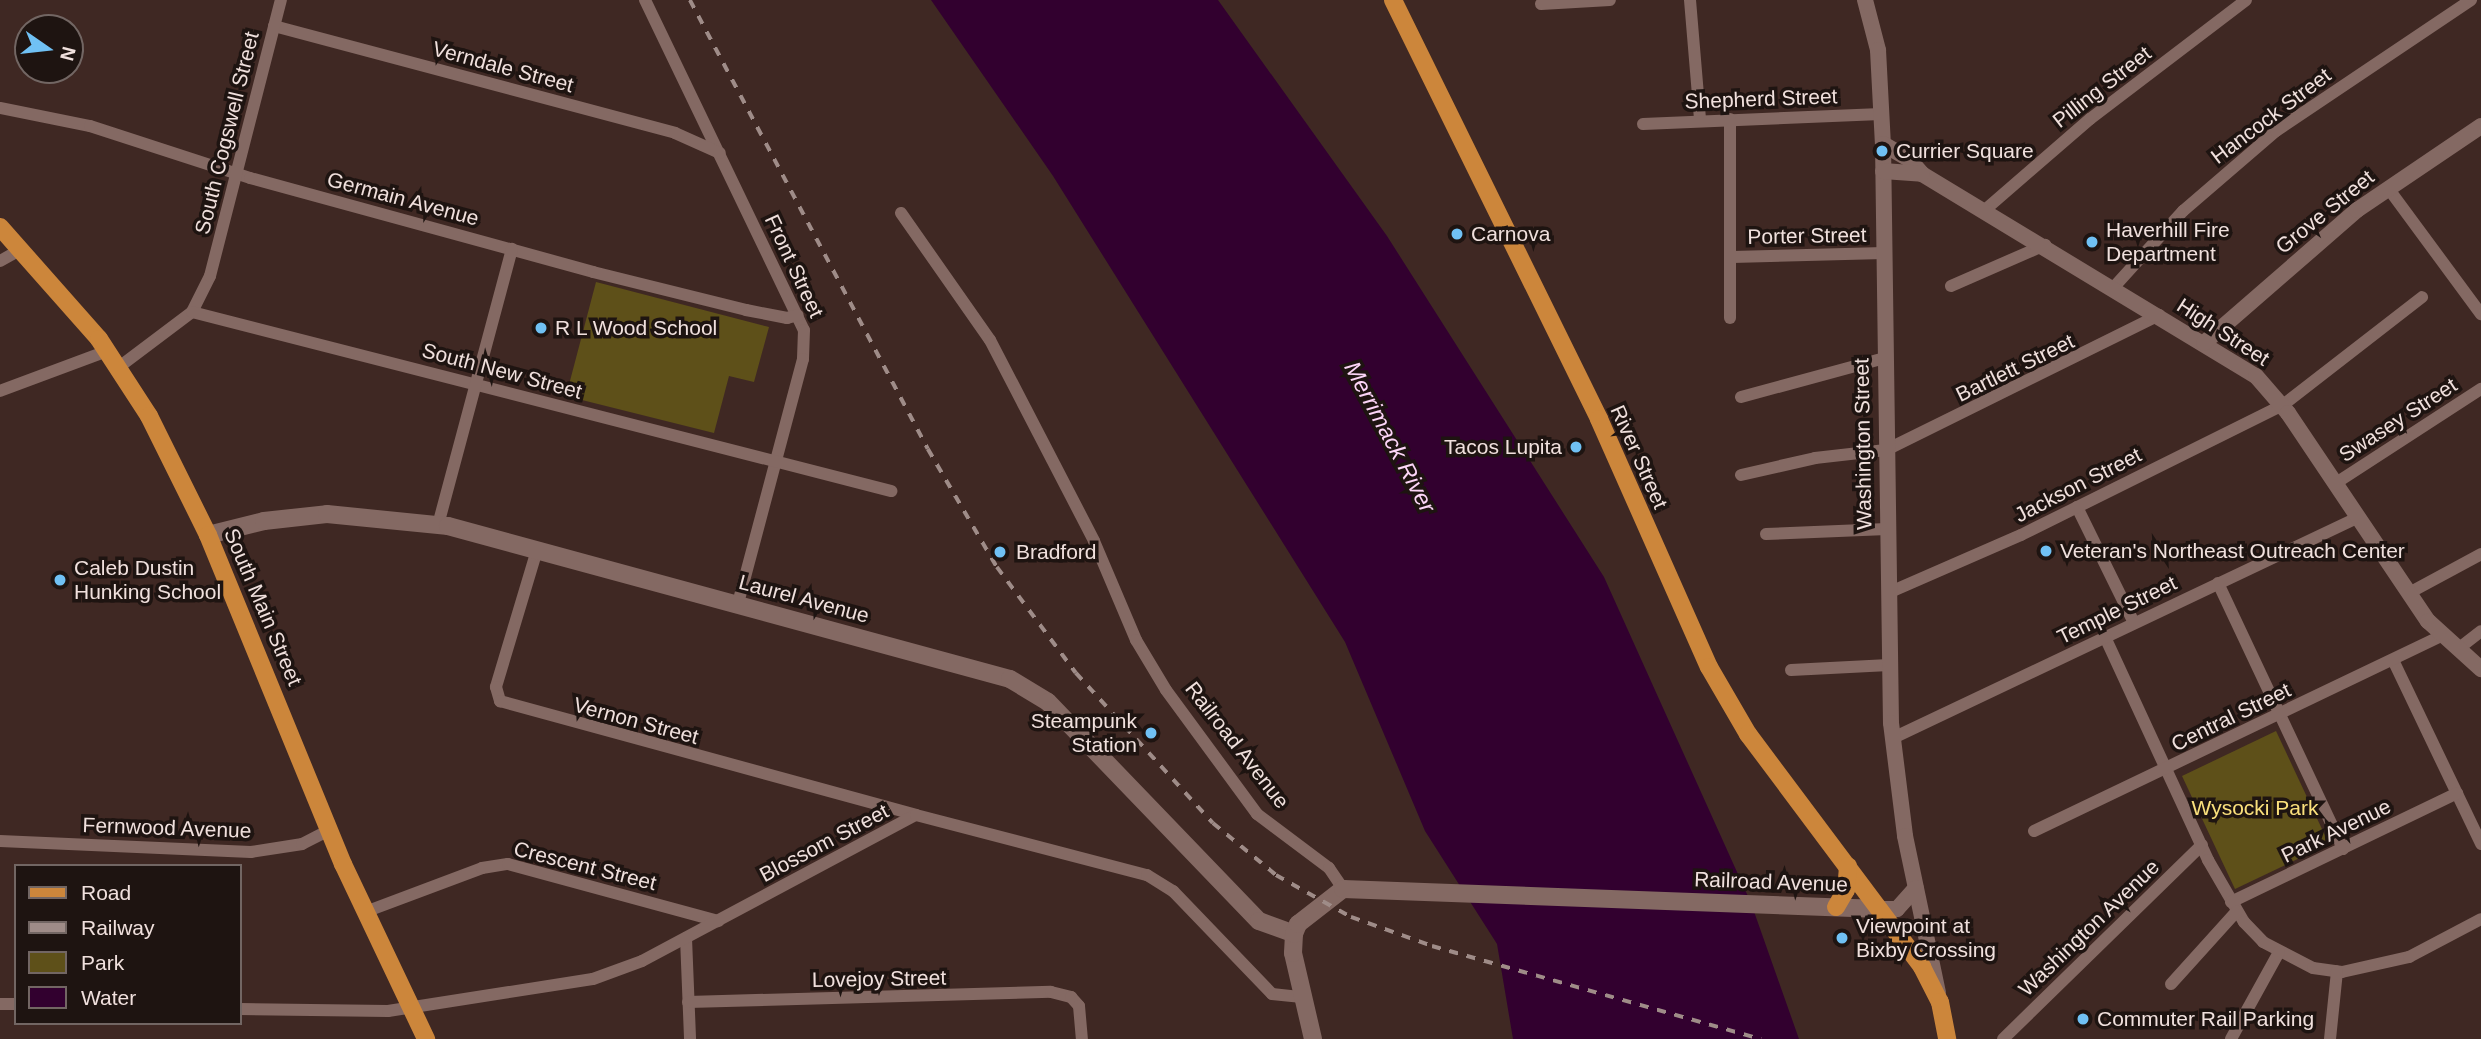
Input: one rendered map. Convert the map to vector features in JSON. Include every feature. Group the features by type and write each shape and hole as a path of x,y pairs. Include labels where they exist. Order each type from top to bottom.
{"main road":[{"name":"River Street","path":"1393,0 1599,419 1703,655 1748,734 1880,909"},
{"name":"South Main Street","path":"0,226 107,351 149,416 208,534 365,912 426,1039"},
{"name":"Laurel Avenue","path":"208,534 293,516 369,516 438,525 738,604 1027,686 1259,921 1294,934"},
{"path":"1835,907 1846,890 1848,866"},
{"path":"1313,1039 1302,997 1294,934 1298,924 1350,890"},
{"name":"Railroad Avenue","path":"1350,890 1880,909"},
{"name":"Washington Street","path":"1880,909 1922,967 1940,1002 1947,1039"}],"street":[{"name":"South Cogswell Street","path":"192,312 210,276 281,0"},
{"name":"Front Street","path":"645,0 804,330 803,359 738,604"},
{"path":"1541,4 1610,0"},
{"path":"1690,0 1700,120"},
{"name":"Washington Street","path":"1865,0 1878,49 1883,144 1892,738 1916,888 1940,1002"},
{"name":"Pilling Street","path":"1986,209 2090,119 2246,0"},
{"name":"Hancock Street","path":"2114,287 2183,211 2267,139 2471,0"},
{"name":"Verndale Street","path":"274,26 674,133 720,153"},
{"name":"Germain Avenue","path":"0,108 90,126 236,174 746,310 787,318 798,315"},
{"name":"Shepherd Street","path":"1643,124 1881,114"},
{"path":"1730,119 1730,318"},
{"name":"Grove Street","path":"2204,342 2297,259 2388,188 2481,126"},
{"name":"High Street","path":"1883,144 1909,159 1922,174 1986,209 2256,376 2283,405 2409,593 2443,635 2481,669"},
{"name":"High Street","path":"1883,171 1922,174"},
{"path":"2388,188 2481,314"},
{"name":"Railroad Avenue","path":"901,213 990,340 1099,550 1136,640 1166,690 1257,814 1329,869 1350,890"},
{"path":"1951,286 2045,245"},
{"path":"438,525 479,384 512,248"},
{"path":"0,261 20,250"},
{"name":"Porter Street","path":"1732,257 1884,253"},
{"name":"Jackson Street","path":"1888,593 2077,507 2283,405 2422,297"},
{"path":"119,367 192,312"},
{"name":"South New Street","path":"192,312 891,491"},
{"name":"Bartlett Street","path":"1741,475 1815,458 1886,450 2120,338 2159,315"},
{"path":"0,391 107,351"},
{"path":"1741,397 1885,358"},
{"name":"Swasey Street","path":"2336,483 2481,388"},
{"path":"2077,507 2134,623"},
{"name":"Temple Street","path":"1892,738 2359,517"},
{"path":"1766,534 1887,529"},
{"name":"Vernon Street","path":"537,550 496,687 500,701 916,815"},
{"path":"2409,593 2481,554"},
{"path":"2218,583 2343,849"},
{"path":"2458,649 2481,631"},
{"name":"Central Street","path":"2034,831 2167,770 2443,635"},
{"path":"2105,637 2202,845 2234,907 2263,942 2313,968 2337,971 2370,969 2409,957 2481,919"},
{"path":"2393,660 2481,844"},
{"path":"1791,670 1889,665"},
{"name":"Park Avenue","path":"2234,907 2457,793"},
{"name":"Blossom Street","path":"242,1009 388,1011 571,985 632,965 916,815 1147,875 1173,891 1272,993 1302,997"},
{"name":"Fernwood Avenue","path":"0,841 251,852 302,844 330,830"},
{"name":"Washington Avenue","path":"2003,1039 2202,845"},
{"name":"Crescent Street","path":"365,912 482,868 508,864 718,921"},
{"path":"1880,909 1899,908 1916,888"},
{"path":"2171,984 2234,907"},
{"path":"685,938 690,1039"},
{"path":"2231,1039 2279,952"},
{"path":"2330,1039 2337,971"},
{"name":"Lovejoy Street","path":"688,1002 1051,992 1071,996 1079,1006 1082,1039"}],"green space":[{"path":"596,282 769,327 754,382 729,376 714,433 566,396"},
{"name":"Wysocki Park","path":"2276,731 2329,844 2235,889 2182,776"}],"water":[{"name":"Merrimack River","path":"931,0 1218,0 1387,236 1604,577 1751,903 1799,1039 1513,1039 1497,944 1425,831 1345,642 1053,176"}],"railway":[{"path":"690,0 928,449 997,567 1076,673 1213,823 1276,875 1351,917 1432,946 1761,1039"}],"place":[{"name":"Currier Square","path":"1882,151"},
{"name":"Carnova","path":"1457,234"},
{"name":"Haverhill Fire Department","path":"2092,242"},
{"name":"R L Wood School","path":"541,328"},
{"name":"Tacos Lupita","path":"1576,447"},
{"name":"Veteran's Northeast Outreach Center","path":"2046,551"},
{"name":"Bradford","path":"1000,552"},
{"name":"Caleb Dustin Hunking School","path":"60,580"},
{"name":"Steampunk Station","path":"1151,733"},
{"name":"Viewpoint at Bixby Crossing","path":"1842,938"},
{"name":"Commuter Rail Parking","path":"2083,1019"}]}
